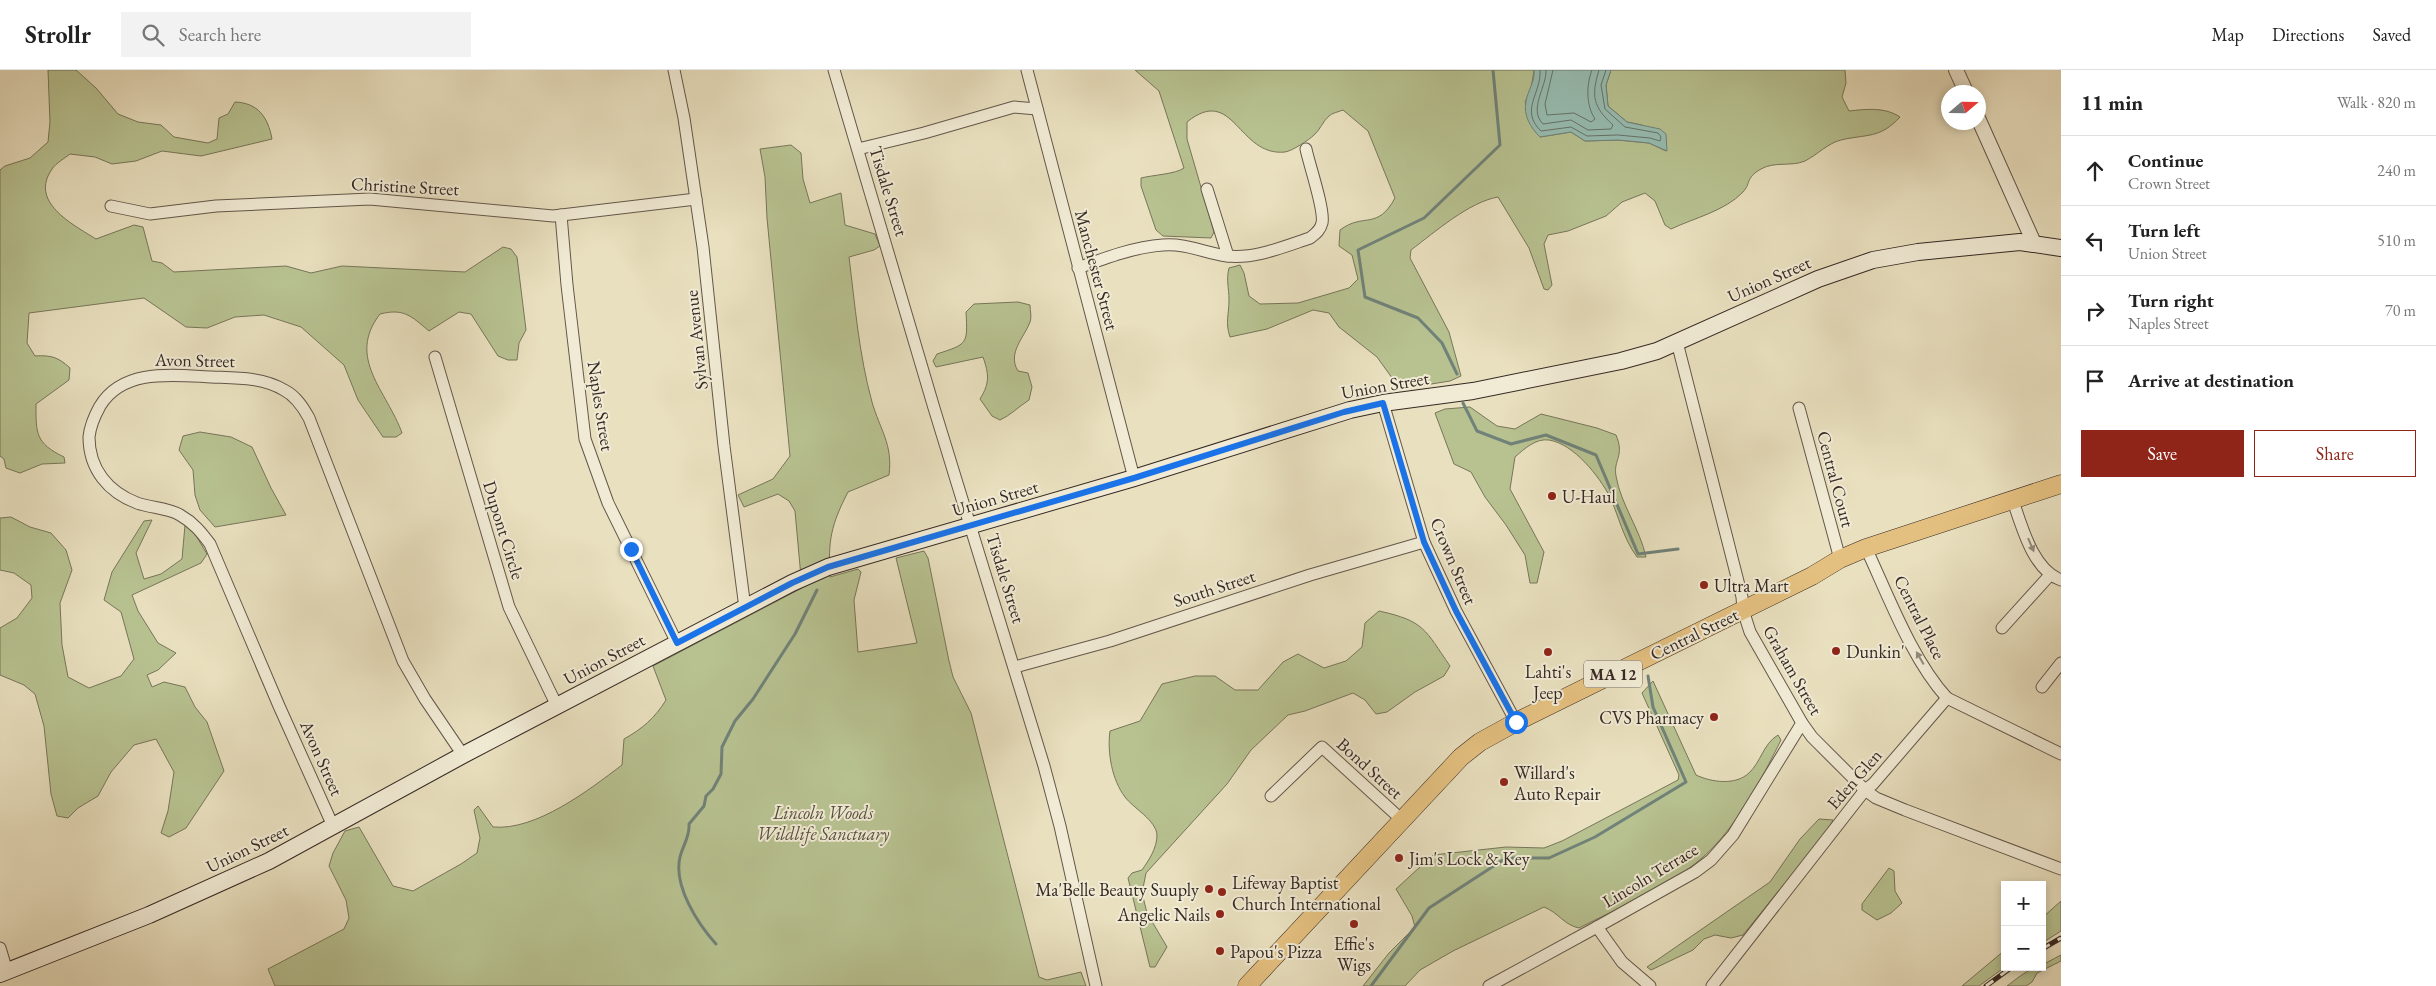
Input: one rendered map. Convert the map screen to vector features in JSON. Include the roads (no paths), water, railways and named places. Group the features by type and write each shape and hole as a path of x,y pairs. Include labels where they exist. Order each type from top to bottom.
{"main road":[{"name":"Union Street","path":"4,972 88,940 229,880 333,826 463,754 792,583 828,567 1134,478 1316,420 1383,403 1474,391 1597,368 1657,351 1818,279 1861,263 1918,252 2020,242 2061,248"},
{"name":"Central Street","path":"1247,986 1461,757 1480,742 1516,722 1743,610 1840,559 1866,548 2061,484"}],"street":[{"name":"Sylvan Avenue","path":"674,70 684,118 696,199 745,608"},
{"name":"Tisdale Street","path":"834,70 933,405 1015,667 1060,824 1096,986"},
{"name":"Manchester Street","path":"1027,70 1134,478"},
{"path":"1956,70 1963,85"},
{"path":"858,149 924,133 1014,107 1037,109"},
{"path":"1983,130 2034,243"},
{"path":"1078,268 1126,252 1164,245 1186,245 1228,256 1245,256 1310,238 1317,233 1322,223 1321,211 1306,149"},
{"path":"1207,189 1228,256"},
{"name":"Christine Street","path":"111,206 150,214 216,206 370,199 514,213 561,215 696,199"},
{"name":"Naples Street","path":"561,215 566,285 585,439 608,503 677,643"},
{"name":"Graham Street","path":"1677,342 1750,632 1812,737 1865,790 1876,798 2061,869"},
{"name":"Dupont Circle","path":"435,357 509,607 558,706"},
{"name":"Avon Street","path":"333,826 278,706 210,544 197,526 179,514 136,502 117,492 100,478 91,458 89,436 95,415 106,396 124,384 144,376 168,374 254,379 286,391 300,404 309,418 403,661 425,699 463,754"},
{"name":"Crown Street","path":"1383,403 1424,542 1448,595 1516,722"},
{"name":"Central Court","path":"1799,408 1840,559"},
{"path":"2013,500 2036,558 2050,575 2061,580"},
{"name":"South Street","path":"1015,667 1110,641 1310,575 1424,542"},
{"name":"Central Place","path":"1866,548 1913,646 1935,684 1947,698"},
{"path":"2002,628 2050,575"},
{"path":"2042,687 2061,663"},
{"path":"1947,698 2061,754"},
{"name":"Eden Glen","path":"1712,986 1865,790 1873,784 1947,698"},
{"name":"Lincoln Terrace","path":"1489,986 1695,872 1711,860 1733,835 1802,723"},
{"name":"Bond Street","path":"1271,796 1322,747 1402,820"},
{"path":"1598,927 1622,962 1650,986"},
{"path":"0,948 4,972"}],"water":[{"path":"1534,70 1611,70 1606,85 1608,106 1627,122 1660,129 1666,134 1667,151 1649,143 1618,140 1585,141 1571,132 1540,137 1531,126 1525,106"}],"waterway":[{"path":"1457,374 1442,343 1418,318 1365,297 1358,250 1424,218 1500,145 1493,70"},
{"path":"1463,403 1477,431 1511,444 1546,435 1596,455 1638,554 1678,549"},
{"path":"716,944 695,915 680,880 680,857 689,824 704,806 706,796 713,789 721,774 722,747 735,721 753,699 795,634 817,590"},
{"path":"1371,986 1429,908 1506,858 1549,858 1595,837 1686,782 1653,707 1648,676"}],"railway":[{"path":"2046,947 2061,938"},
{"path":"1986,986 2007,971"}],"place":[{"name":"U-Haul","path":"1552,496"},
{"name":"Ultra Mart","path":"1704,585"},
{"name":"Dunkin'","path":"1836,651"},
{"name":"Lahti's Jeep","path":"1548,652"},
{"name":"CVS Pharmacy","path":"1714,717"},
{"name":"Willard's Auto Repair","path":"1504,782"},
{"name":"Jim's Lock & Key","path":"1399,858"},
{"name":"Ma'Belle Beauty Suuply","path":"1209,889"},
{"name":"Lifeway Baptist Church International","path":"1222,892"},
{"name":"Angelic Nails","path":"1220,914"},
{"name":"Effie's Wigs","path":"1354,924"},
{"name":"Papou's Pizza","path":"1220,951"}],"park label":[{"name":"Lincoln Woods Wildlife Sanctuary","path":"823,822"}]}
